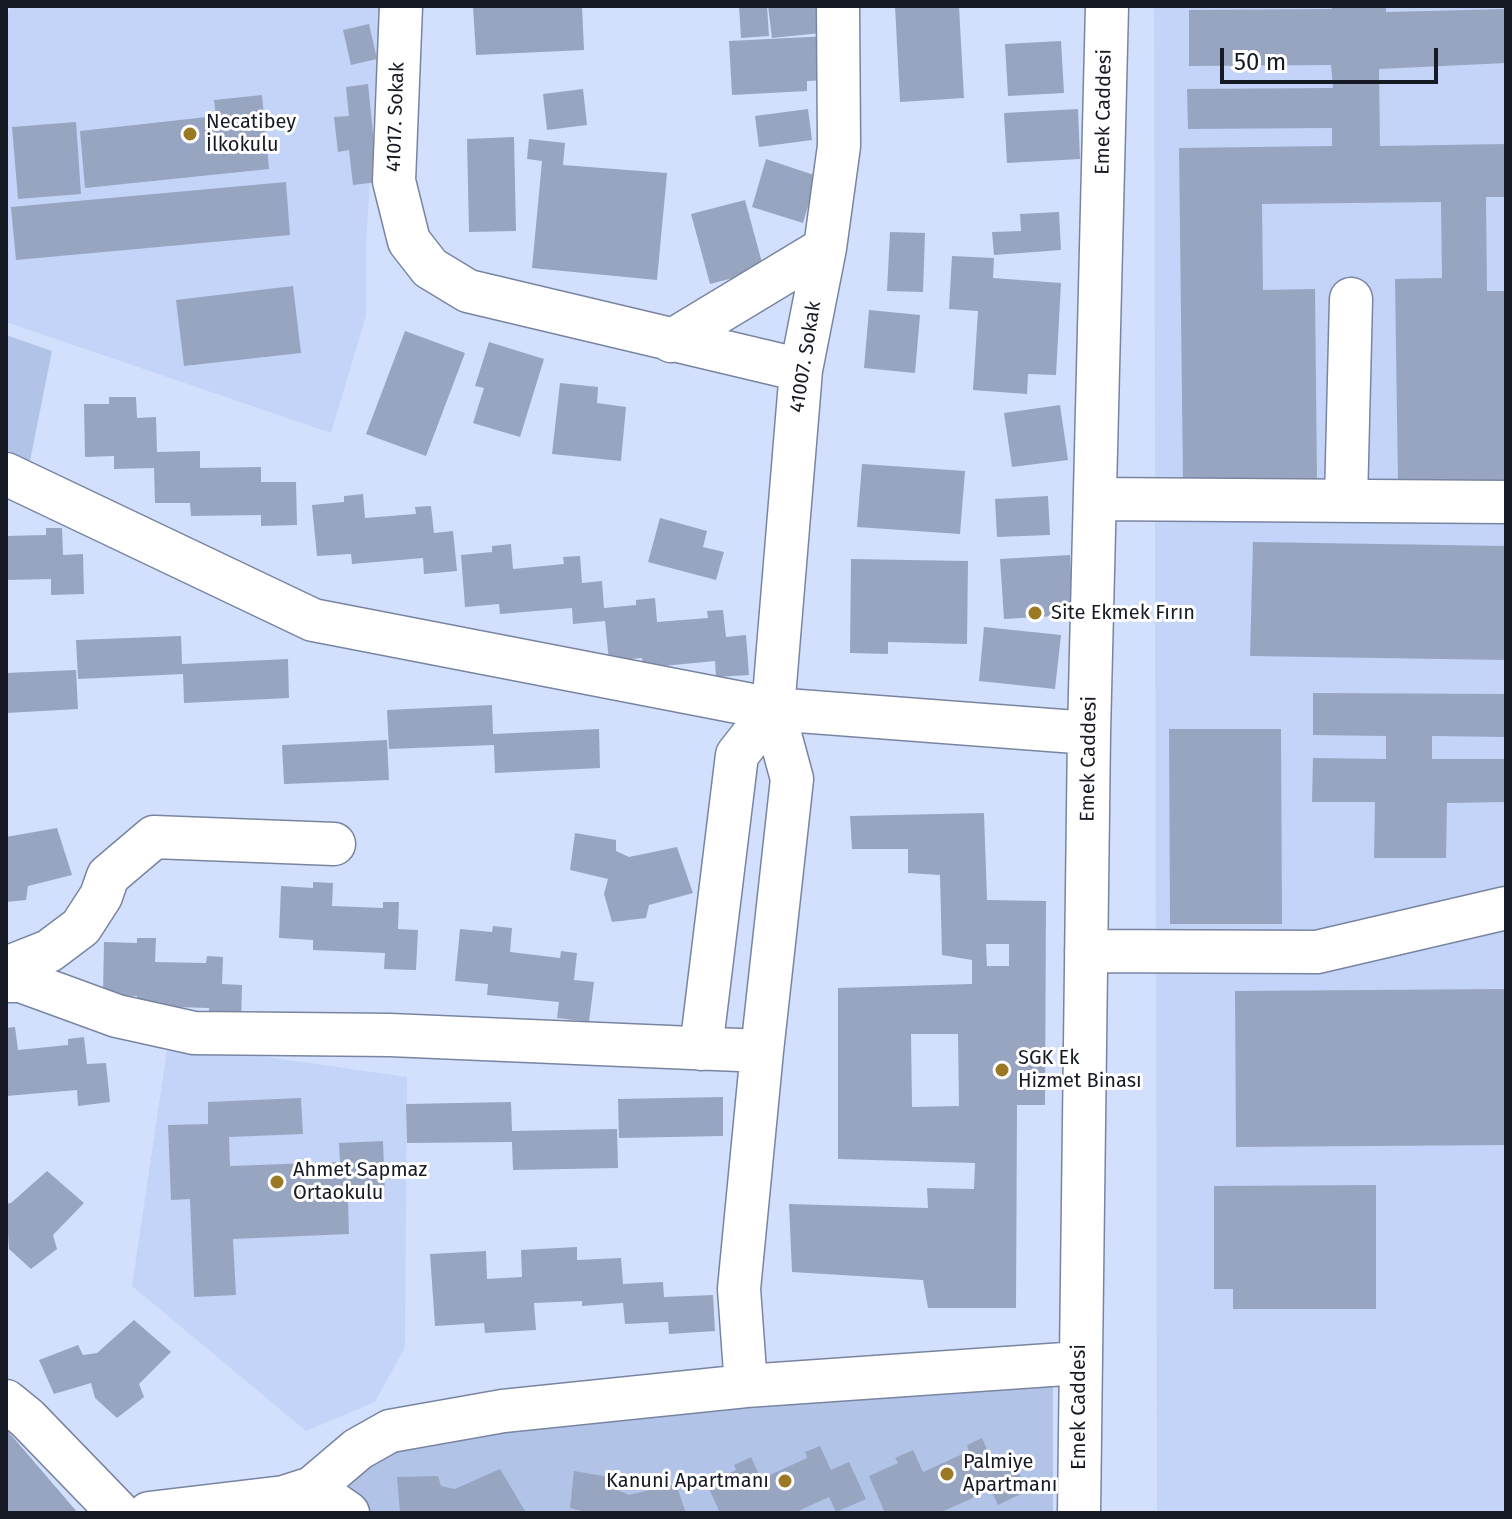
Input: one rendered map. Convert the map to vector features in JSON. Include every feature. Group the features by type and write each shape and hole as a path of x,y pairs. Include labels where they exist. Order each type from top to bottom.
{"street":[{"name":"41017. Sokak","path":"401,6 394,181 409,241 430,268 468,291 671,341"},
{"name":"41007. Sokak","path":"773,709 801,370 825,248 839,146 838,6"},
{"name":"Emek Caddesi","path":"1079,1513 1089,733 1107,6"},
{"path":"671,341 825,248"},
{"path":"1346,501 1351,299"},
{"path":"671,341 801,370"},
{"path":"6,474 313,620 773,709 1089,733"},
{"path":"1095,499 1506,502"},
{"path":"701,1049 737,755 773,709"},
{"path":"746,1386 739,1289 792,779 773,709"},
{"path":"6,968 49,951 81,927 101,896 108,876 154,837 334,844"},
{"path":"1086,951 1317,952 1506,908"},
{"path":"6,981 21,981 117,1016 194,1033 390,1035 762,1051"},
{"path":"149,1513 284,1497 312,1488 358,1449 390,1431 503,1411 746,1386 1079,1363"},
{"path":"6,1401 119,1513"},
{"path":"312,1488 348,1513"}],"shaded area":[{"name":"Necatibey İlkokulu","path":"10,6 381,6 366,245 366,316 331,433 6,322 6,24"},
{"path":"1154,6 1506,6 1506,1513 1157,1513"},
{"path":"6,335 52,351 30,461 6,450"},
{"name":"Ahmet Sapmaz Ortaokulu","path":"168,1043 407,1077 405,1347 375,1402 306,1431 132,1286"},
{"path":"1053,1384 1053,1513 366,1513 324,1489 371,1450 496,1421"}],"building":[{"path":"473,6 582,6 584,50 476,55"},
{"path":"739,6 767,6 769,36 741,38"},
{"path":"768,6 828,6 831,32 772,38"},
{"path":"895,6 959,6 964,98 900,102"},
{"path":"1332,6 1386,6 1386,12 1506,9 1506,63 1379,69 1380,146 1506,144 1506,197 1486,197 1487,291 1506,291 1506,481 1398,482 1395,279 1442,278 1441,202 1262,204 1263,290 1315,289 1317,480 1183,482 1179,148 1332,146 1332,128 1188,129 1187,89 1333,88 1331,65 1189,66 1189,10 1332,9"},
{"path":"369,24 377,59 351,65 343,30"},
{"path":"828,36 831,80 807,81 807,91 732,95 729,41"},
{"path":"1061,41 1064,93 1008,96 1005,44"},
{"path":"368,84 378,182 353,185 349,150 338,152 334,117 349,116 346,87"},
{"path":"583,89 587,125 547,130 543,94"},
{"path":"262,95 269,169 85,188 80,131 216,116 214,100"},
{"path":"808,109 812,140 759,147 755,116"},
{"path":"1078,109 1080,159 1007,163 1004,113"},
{"path":"76,122 81,194 18,199 12,127"},
{"path":"514,137 516,231 469,232 467,139"},
{"path":"529,139 565,143 563,165 667,173 657,280 532,268 542,161 527,159"},
{"path":"766,159 817,176 803,223 752,207"},
{"path":"286,182 290,235 16,260 11,207"},
{"path":"745,200 764,270 710,284 691,214"},
{"path":"1059,212 1061,250 994,255 992,232 1021,231 1020,214"},
{"path":"890,232 925,233 923,292 887,291"},
{"path":"952,256 994,258 993,278 1061,283 1056,375 1028,374 1027,394 973,390 978,311 949,309"},
{"path":"293,286 301,353 184,366 176,300"},
{"path":"869,310 920,315 915,373 864,368"},
{"path":"405,331 465,353 426,456 366,434"},
{"path":"489,342 544,359 520,437 473,423 484,388 475,386"},
{"path":"560,383 598,387 597,403 626,407 621,461 552,454"},
{"path":"109,397 136,397 137,418 156,417 157,452 200,451 200,468 261,467 261,482 296,482 297,525 261,526 261,515 191,516 190,503 155,503 154,468 114,469 114,456 85,457 84,404 109,404"},
{"path":"1060,405 1068,460 1012,467 1004,413"},
{"path":"862,464 965,471 960,534 857,527"},
{"path":"363,494 365,518 416,514 415,507 431,506 434,533 453,531 457,571 424,574 423,558 352,564 351,554 317,556 312,505 344,502 344,496"},
{"path":"1048,496 1050,535 997,537 995,499"},
{"path":"660,518 707,531 703,547 724,552 716,580 648,562"},
{"path":"46,528 62,528 63,555 83,554 84,594 51,595 51,579 6,580 6,536 46,535"},
{"path":"1253,542 1506,546 1506,660 1250,656"},
{"path":"511,544 513,569 564,564 563,557 580,556 582,583 602,581 604,608 636,605 636,600 655,598 657,622 708,618 707,611 723,610 726,637 746,635 749,675 716,677 715,661 643,668 642,658 609,661 605,621 573,624 572,608 500,614 499,604 465,607 461,555 492,552 492,546"},
{"path":"1070,555 1073,615 1004,619 1000,559"},
{"path":"851,559 968,561 967,644 888,642 888,654 850,653"},
{"path":"984,627 1061,635 1055,689 979,681"},
{"path":"181,636 182,664 288,659 289,698 184,703 183,674 78,679 76,640"},
{"path":"76,670 78,709 6,713 6,673"},
{"path":"1313,693 1506,694 1506,737 1432,736 1432,759 1505,759 1505,802 1447,803 1446,858 1374,858 1375,802 1312,802 1313,758 1386,759 1386,736 1313,735"},
{"path":"492,705 493,734 599,729 600,768 495,773 494,745 389,749 387,710"},
{"path":"1169,729 1281,729 1282,924 1170,924"},
{"path":"387,740 389,780 284,784 282,745"},
{"name":"SGK Ek Hizmet Binası","path":"984,813 987,900 1046,901 1045,1105 1017,1105 1016,1308 928,1308 923,1280 792,1272 789,1204 928,1208 927,1188 974,1189 975,1163 838,1159 838,988 972,984 972,960 942,955 940,875 908,873 908,849 852,849 850,816","holes":["986,944 1009,944 1009,966 987,966","911,1034 958,1034 959,1106 912,1107"]},
{"path":"57,828 72,875 28,886 26,900 6,902 6,837"},
{"path":"575,833 616,840 616,851 629,857 677,847 693,893 649,905 646,918 612,922 604,894 608,879 570,870"},
{"path":"313,882 333,883 332,906 383,908 383,902 399,902 398,929 418,930 416,970 384,969 385,953 313,950 313,940 279,938 281,886 313,888"},
{"path":"493,926 512,928 510,952 560,958 561,951 577,953 574,980 594,982 589,1022 557,1018 559,1002 487,995 488,984 455,981 460,929 492,932"},
{"path":"137,938 156,938 155,962 206,963 207,956 223,957 222,984 242,985 241,1025 209,1024 209,1008 137,1006 137,996 103,995 104,942 137,943"},
{"path":"1506,989 1506,1145 1236,1147 1235,991"},
{"path":"15,1027 18,1050 68,1045 68,1039 84,1037 87,1064 106,1063 110,1102 78,1106 77,1090 6,1096 6,1028"},
{"path":"723,1097 723,1136 619,1138 618,1099"},
{"path":"301,1098 303,1134 229,1137 230,1166 340,1162 339,1143 383,1141 385,1197 348,1198 349,1234 233,1239 236,1295 194,1297 190,1199 171,1200 168,1125 208,1124 208,1102"},
{"path":"511,1102 512,1131 617,1129 618,1168 513,1170 512,1142 407,1143 406,1104"},
{"path":"47,1171 84,1203 53,1235 57,1249 31,1269 9,1249 6,1204"},
{"path":"1376,1185 1376,1309 1233,1309 1233,1289 1214,1289 1214,1186"},
{"path":"577,1247 577,1260 621,1258 623,1284 663,1282 664,1297 713,1295 715,1331 669,1334 668,1322 625,1324 623,1303 582,1306 582,1301 534,1303 536,1330 485,1333 484,1323 435,1326 430,1254 486,1251 487,1279 522,1277 521,1250"},
{"path":"134,1320 171,1352 139,1384 144,1397 117,1418 95,1398 91,1383 54,1394 39,1360 78,1345 83,1355 97,1353"},
{"path":"6,1429 78,1513 6,1513"},
{"name":"Palmiye Apartmanı","path":"982,1438 993,1463 1011,1455 1027,1491 998,1505 991,1490 939,1513 885,1513 869,1476 898,1463 895,1458 913,1450 923,1472 969,1451 967,1445"},
{"name":"Kanuni Apartmanı","path":"820,1446 831,1470 849,1462 866,1499 836,1512 829,1497 794,1513 720,1513 707,1484 736,1470 734,1465 751,1457 761,1479 807,1458 805,1452"},
{"path":"500,1469 525,1511 400,1513 397,1477 438,1476 441,1486 455,1489"},
{"path":"574,1471 615,1478 615,1489 629,1495 676,1484 686,1513 589,1513 570,1508"}],"place":[{"name":"Necatibey İlkokulu","path":"190,134"},
{"name":"Site Ekmek Fırın","path":"1035,613"},
{"name":"SGK Ek Hizmet Binası","path":"1002,1070"},
{"name":"Ahmet Sapmaz Ortaokulu","path":"277,1182"},
{"name":"Palmiye Apartmanı","path":"947,1474"},
{"name":"Kanuni Apartmanı","path":"785,1481"}]}
